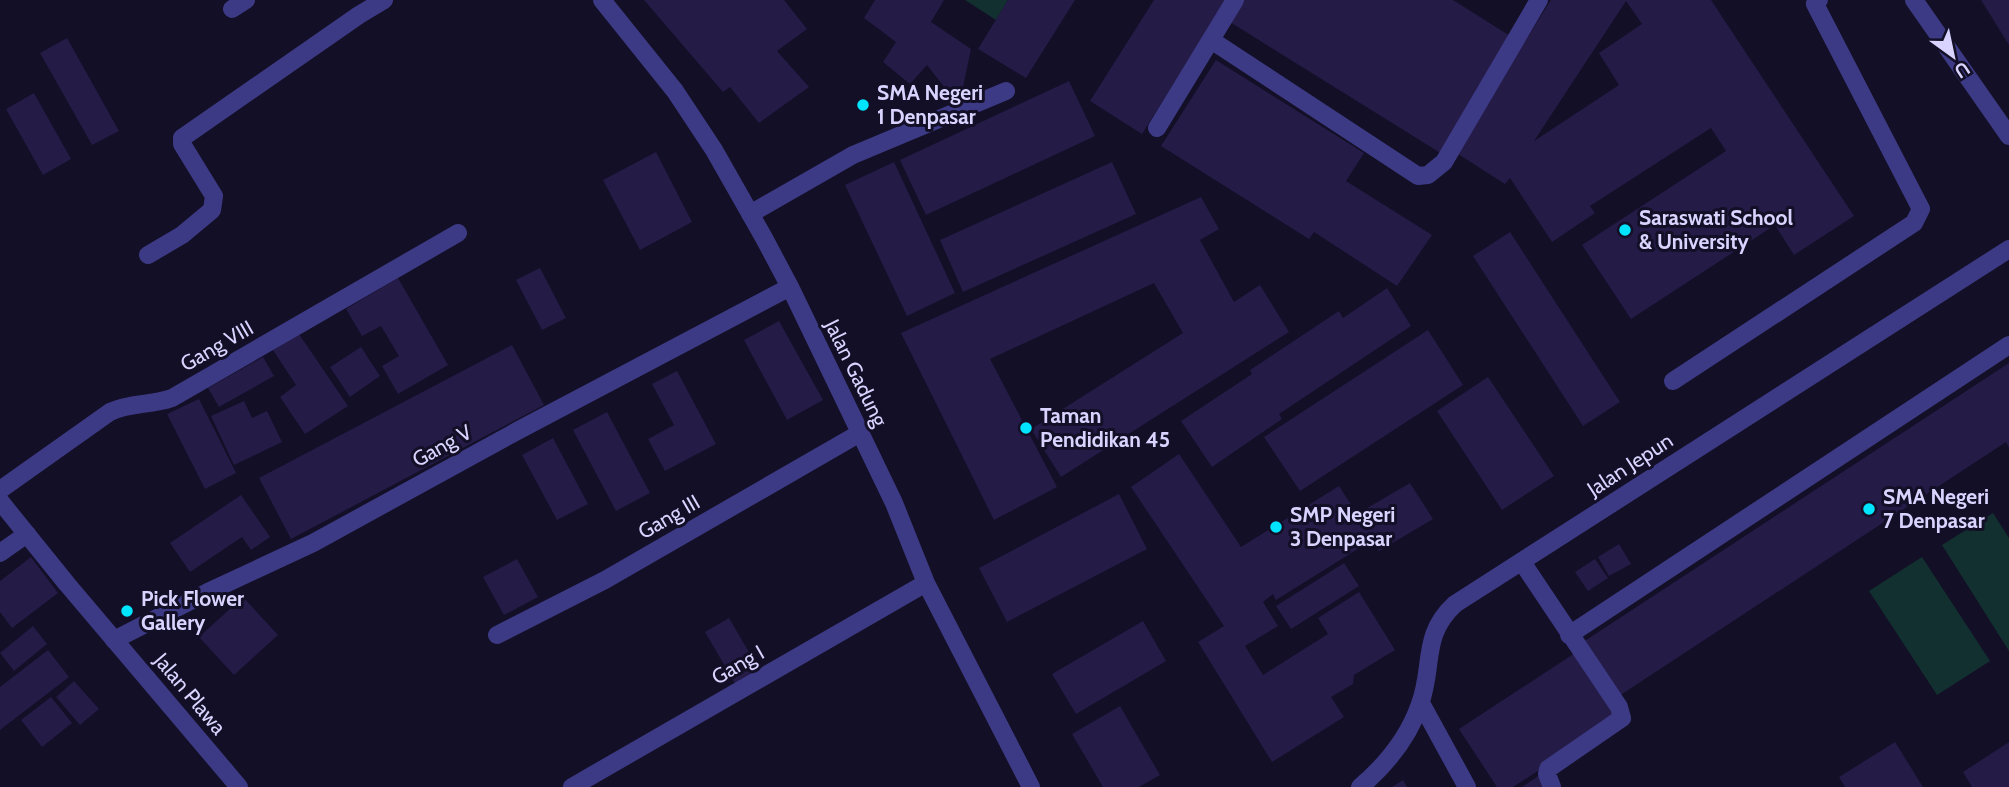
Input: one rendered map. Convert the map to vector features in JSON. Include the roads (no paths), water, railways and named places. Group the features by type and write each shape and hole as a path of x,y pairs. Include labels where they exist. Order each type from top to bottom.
{"street":[{"path":"148,255 182,235 212,210 214,204 214,196 182,144 183,138 384,0"},
{"name":"Jalan Gadung","path":"602,0 675,91 714,150 790,287 894,503 926,583 1031,787"},
{"path":"1157,128 1236,0"},
{"path":"1211,40 1418,176 1429,175 1444,162 1539,0"},
{"path":"1914,0 2009,136"},
{"path":"1673,381 1914,223 1921,209 1815,1"},
{"path":"750,214 853,155 1006,91"},
{"name":"Gang VIII","path":"0,489 110,412 126,405 157,403 172,398 458,233"},
{"name":"Jalan Jepun","path":"1360,787 1391,755 1411,726 1421,703 1432,634 1447,611 2009,248"},
{"name":"Gang V","path":"114,640 313,543 519,430 790,287"},
{"path":"1569,635 2009,345"},
{"name":"Gang III","path":"497,635 605,580 860,433"},
{"name":"Jalan Plawa","path":"0,501 239,787"},
{"path":"0,552 27,534"},
{"path":"1522,562 1619,708 1622,718 1548,769 1552,787"},
{"name":"Gang I","path":"572,787 926,583"},
{"path":"1421,703 1467,787"}],"place":[{"name":"SMA Negeri 1 Denpasar","path":"863,105"},
{"name":"Saraswati School & University","path":"1625,230"},
{"name":"Taman Pendidikan 45","path":"1026,428"},
{"name":"SMA Negeri 7 Denpasar","path":"1869,509"},
{"name":"SMP Negeri 3 Denpasar","path":"1276,527"},
{"name":"Pick Flower Gallery","path":"127,611"}]}
